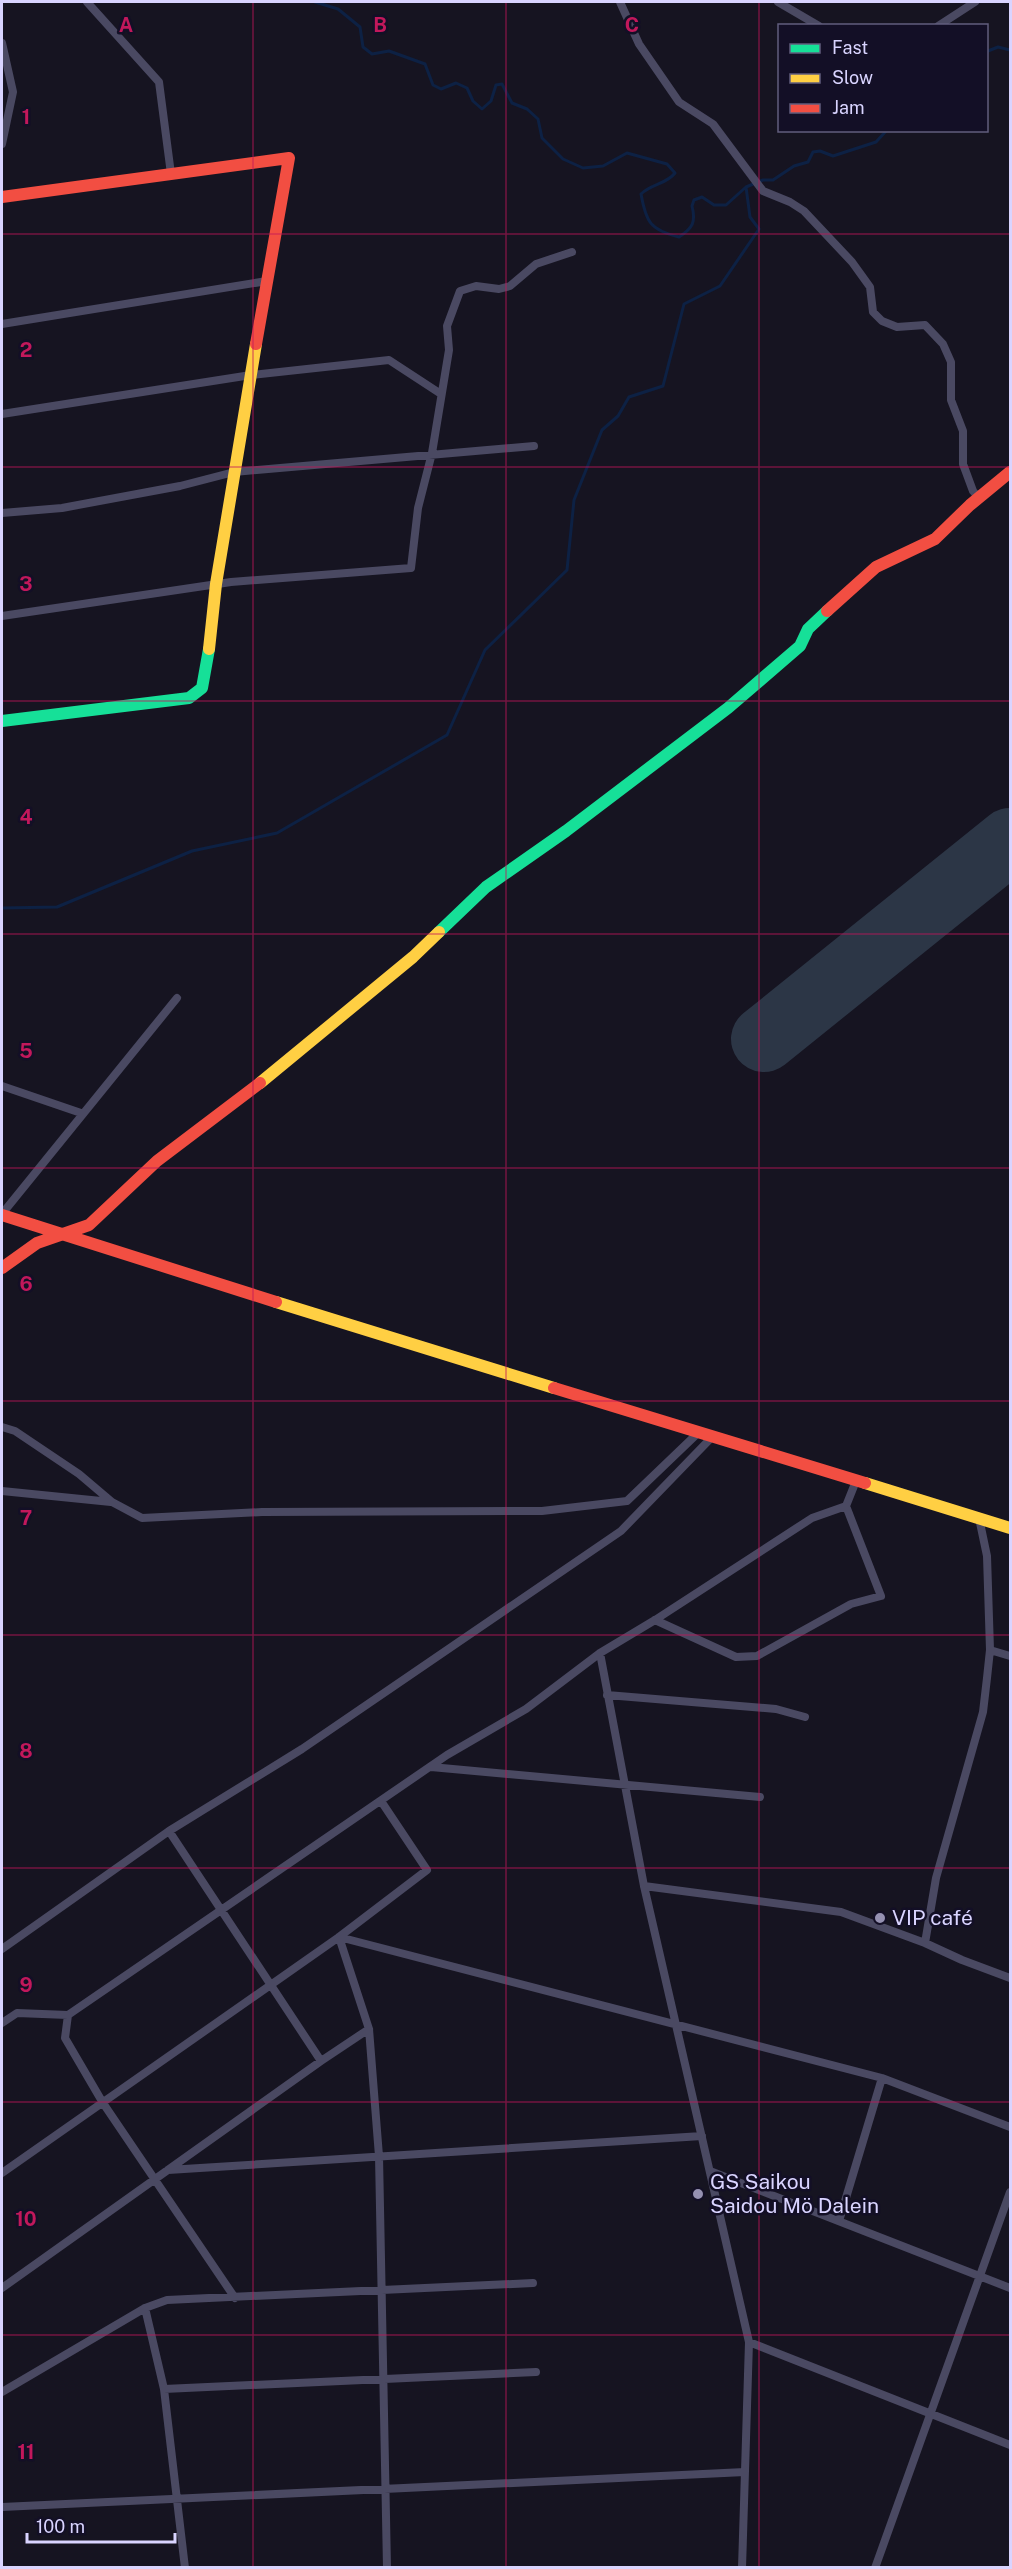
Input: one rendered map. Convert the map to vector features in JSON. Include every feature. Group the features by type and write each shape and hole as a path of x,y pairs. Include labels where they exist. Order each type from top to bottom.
{"main road":[{"path":"2,197 289,158 234,472 202,688 189,698 2,721"},
{"path":"2,1268 37,1243 89,1225 157,1161 235,1104 413,957 486,887 566,831 728,708 800,646 808,629 876,567 935,539 1011,472"},
{"path":"2,1215 1011,1528"}],"street":[{"path":"87,2 159,82 171,174"},
{"path":"620,2 639,44 679,102 713,124 763,191 790,202 804,211 852,262 870,287 873,312 882,321 897,327 925,325 943,344 951,362 951,400 963,431 963,464 973,491 979,498"},
{"path":"778,2 816,24"},
{"path":"941,24 975,2"},
{"path":"2,43 13,92 2,144"},
{"path":"2,616 216,584 411,568 418,508 432,453 449,350 447,326 460,291 476,286 499,289 510,286 536,264 572,252"},
{"path":"2,324 267,281"},
{"path":"2,414 251,375 389,360 441,394"},
{"path":"2,513 62,508 180,486 234,472 432,453 534,446"},
{"path":"2,1215 81,1113 177,998"},
{"path":"2,1086 81,1113"},
{"path":"2,1427 15,1431 79,1474 112,1502 142,1518 262,1512 542,1511 627,1501 700,1432"},
{"path":"2,1950 169,1831 302,1749 621,1531 713,1436"},
{"path":"655,1620 736,1657 758,1656 851,1604 881,1596 846,1506 856,1481"},
{"path":"2,1491 112,1502"},
{"path":"2,2023 17,2013 68,2015 431,1767 526,1709 600,1653 812,1518 846,1506"},
{"path":"925,1942 945,1842 958,1807 983,1712 990,1650 987,1556 979,1518"},
{"path":"990,1650 1011,1656"},
{"path":"600,1653 644,1886 749,2342 742,2568"},
{"path":"607,1695 776,1709 805,1717"},
{"path":"431,1767 760,1797"},
{"path":"2,2173 339,1937 427,1870 381,1801"},
{"path":"169,1831 321,2061"},
{"path":"644,1886 841,1912 925,1942 962,1960 1011,1978"},
{"path":"339,1937 882,2078 1011,2127"},
{"path":"339,1937 369,2029 379,2156 387,2568"},
{"path":"68,2015 65,2038 103,2103 235,2298"},
{"path":"2,2288 153,2179 369,2029"},
{"path":"839,2221 882,2078"},
{"path":"168,2170 702,2136"},
{"path":"710,2171 1011,2288"},
{"path":"875,2568 1011,2192"},
{"path":"2,2392 145,2308 167,2300 534,2283"},
{"path":"145,2308 164,2389 185,2568"},
{"path":"749,2342 1011,2445"},
{"path":"164,2389 536,2372"},
{"path":"2,2507 745,2472"}],"waterway":[{"path":"315,2 338,9 360,27 363,47 372,54 389,51 425,64 433,85 441,89 456,83 467,88 473,101 482,109 491,101 496,85 502,84 512,103 527,109 538,119 542,138 563,159 583,168 603,166 627,153 667,164 675,173 672,177 641,194 645,212 651,223 656,228 679,237 688,231 692,224 694,200 702,197 714,205 726,205 746,187 763,180 773,180 794,166 808,162 813,152 820,151 833,156 876,142 885,132"},
{"path":"988,51 998,47 1010,50"},
{"path":"2,908 57,907 192,851 277,833 447,735 485,650 567,570 574,500 602,430 618,416 629,397 663,386 684,304 720,286 759,229 750,217 746,187"}],"runway":[{"path":"764,1039 1010,841"}],"traffic: fast":[{"path":"439,932 486,887 566,831 728,708 800,646 808,629 827,611"},
{"path":"2,721 189,698 202,688 209,649"}],"traffic: slow":[{"path":"209,649 216,584 256,344"},
{"path":"260,1083 413,957 439,932"},
{"path":"276,1302 554,1388"},
{"path":"865,1483 1010,1528"}],"traffic: jam":[{"path":"2,197 289,158 256,344"},
{"path":"827,611 876,567 935,539 970,505 1010,472"},
{"path":"2,1268 37,1243 89,1225 157,1161 260,1083"},
{"path":"2,1215 276,1302"},
{"path":"554,1388 865,1483"}],"place":[{"name":"VIP café","path":"880,1918"},
{"name":"GS Saikou Saidou Mö Dalein","path":"698,2194"}]}
